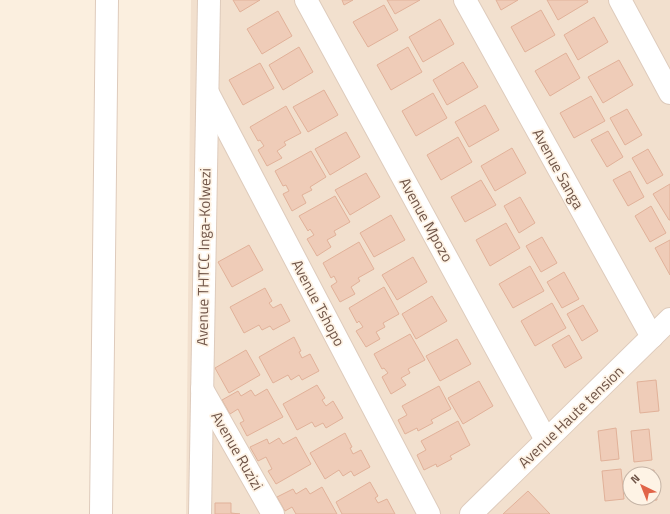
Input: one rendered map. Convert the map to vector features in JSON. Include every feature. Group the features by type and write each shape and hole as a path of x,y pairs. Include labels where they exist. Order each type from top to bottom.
{"lane":[{"path":"101,514 107,0"},
{"name":"Avenue THTCC Inga-Kolwezi","path":"200,514 201,388 209,0"},
{"name":"Avenue Mpozo","path":"306,0 546,440"},
{"name":"Avenue Sanga","path":"465,0 652,337"},
{"path":"620,0 670,93"},
{"name":"Avenue Tshopo","path":"207,92 429,514"},
{"name":"Avenue Haute tension","path":"471,514 670,319"},
{"name":"Avenue Ruzizi","path":"201,388 273,514"}],"shaded area":[{"path":"191,0 670,0 670,514 186,514"}],"building":[{"path":"233,0 260,0 240,12"},
{"path":"342,0 353,0 344,5"},
{"path":"387,0 420,0 395,14"},
{"path":"496,0 518,0 501,10"},
{"path":"547,0 587,0 588,2 558,20"},
{"path":"384,5 398,30 368,47 353,22"},
{"path":"541,10 555,35 525,52 511,27"},
{"path":"278,11 292,36 262,54 247,29"},
{"path":"594,17 608,42 578,60 564,35"},
{"path":"440,19 454,44 423,62 409,37"},
{"path":"299,47 313,72 283,90 269,65"},
{"path":"408,47 422,72 391,90 377,65"},
{"path":"566,53 580,78 550,96 535,71"},
{"path":"619,60 633,85 603,103 588,77"},
{"path":"463,62 478,87 447,105 433,80"},
{"path":"260,63 274,88 243,105 229,80"},
{"path":"324,90 338,115 308,132 293,107"},
{"path":"433,93 447,118 416,136 402,111"},
{"path":"591,96 605,121 574,138 560,113"},
{"path":"485,105 499,130 469,147 455,122"},
{"path":"286,106 301,133 284,142 286,145 277,151 282,158 267,166 258,150 264,146 260,140 258,141 250,127"},
{"path":"627,109 642,135 625,145 610,118"},
{"path":"608,131 623,157 607,167 591,140"},
{"path":"346,132 360,157 330,175 315,149"},
{"path":"458,137 472,162 441,180 427,155"},
{"path":"512,148 526,173 495,191 481,166"},
{"path":"648,149 663,175 647,184 632,158"},
{"path":"311,151 326,177 310,187 312,190 302,195 306,203 292,211 283,194 289,191 286,185 283,186 275,171"},
{"path":"630,171 644,197 628,206 613,180"},
{"path":"366,173 380,197 350,215 335,190"},
{"path":"481,180 496,205 465,222 451,197"},
{"path":"670,184 670,220 669,220 653,194"},
{"path":"335,196 350,222 334,231 336,235 327,240 331,247 317,256 307,239 314,235 310,229 308,231 299,216"},
{"path":"520,197 535,223 519,233 504,206"},
{"path":"651,206 666,233 650,242 635,216"},
{"path":"391,215 405,240 374,257 360,233"},
{"path":"506,223 520,248 490,266 476,240"},
{"path":"542,237 557,263 541,272 526,246"},
{"path":"670,240 670,275 655,248"},
{"path":"359,242 374,269 358,278 360,281 351,287 355,294 340,302 331,286 337,282 334,276 331,278 323,263"},
{"path":"249,245 263,270 232,287 218,262"},
{"path":"413,257 427,282 397,300 382,275"},
{"path":"530,266 544,291 513,308 499,284"},
{"path":"564,272 579,299 562,308 547,282"},
{"path":"384,287 399,314 383,323 385,327 376,332 380,339 366,347 356,331 363,327 359,321 357,323 349,308"},
{"path":"265,288 272,301 269,303 273,308 281,304 290,321 273,330 270,326 262,330 259,325 244,333 230,307"},
{"path":"432,296 447,321 416,339 402,314"},
{"path":"552,303 566,328 535,346 521,321"},
{"path":"583,305 598,331 582,341 567,314"},
{"path":"410,334 425,360 408,369 410,373 401,378 406,385 391,394 382,377 388,373 384,368 382,369 374,354"},
{"path":"569,335 582,358 565,368 552,345"},
{"path":"294,337 301,351 299,352 302,358 310,354 319,371 302,380 299,375 291,380 288,375 273,383 259,357"},
{"path":"457,339 471,364 440,381 426,356"},
{"path":"246,350 260,375 229,393 215,368"},
{"path":"656,380 659,411 640,413 637,382"},
{"path":"479,381 493,406 463,424 448,398"},
{"path":"317,385 325,398 322,400 326,406 333,401 343,418 326,428 323,423 315,427 312,422 297,430 283,404"},
{"path":"439,386 451,409 431,420 433,423 418,431 417,428 405,434 398,420 407,415 402,406"},
{"path":"267,389 283,417 247,436 240,423 244,421 238,409 230,414 222,400 238,391 241,396 251,390 255,396"},
{"path":"458,421 470,445 450,456 452,459 437,467 436,464 424,470 417,455 426,450 421,441"},
{"path":"616,428 619,459 601,461 598,431"},
{"path":"649,429 652,460 634,462 631,431"},
{"path":"345,433 352,447 350,448 353,454 361,450 370,467 354,476 351,471 343,476 339,470 325,479 310,453"},
{"path":"296,437 311,464 276,484 268,471 272,469 266,457 258,461 250,447 267,439 269,444 279,438 283,444"},
{"path":"621,469 622,499 605,501 602,471"},
{"path":"370,482 378,496 375,498 378,503 387,499 395,514 342,514 336,502"},
{"path":"322,487 337,514 296,514 292,507 285,511 277,497 293,489 296,494 306,488 310,494"},
{"path":"528,491 550,514 503,514"},
{"path":"215,503 231,503 231,513 240,514 215,514"}]}
